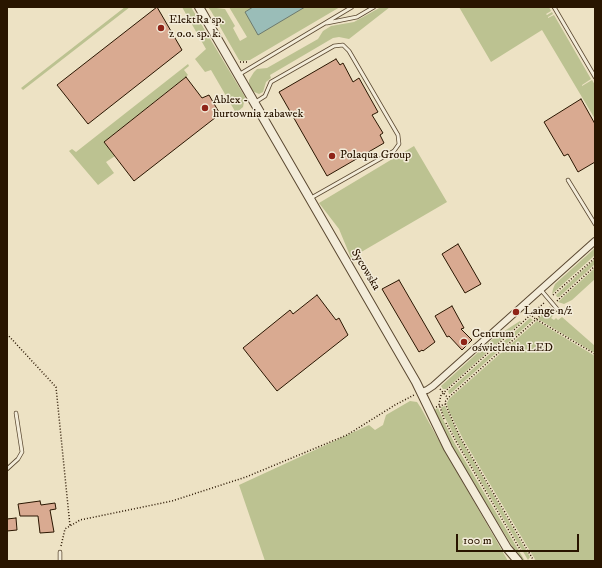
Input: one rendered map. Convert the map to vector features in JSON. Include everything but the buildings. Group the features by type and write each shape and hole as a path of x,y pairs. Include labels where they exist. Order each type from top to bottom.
{"street":[{"name":"Sycowska","path":"199,7 309,199 368,297 421,392 434,422 448,448 507,548 512,561"},
{"path":"421,392 436,384 595,241"},
{"name":"Sycowska","path":"507,548 521,558"}],"lane":[{"path":"238,75 352,7"},
{"path":"327,23 357,17 374,7"},
{"path":"554,7 595,77"},
{"path":"254,103 265,96 271,82 334,46 343,45 349,51 398,135 399,144 394,151 309,199"},
{"path":"568,180 595,224"},
{"path":"541,290 558,310"},
{"path":"7,469 18,459 22,452 16,413"},
{"path":"60,552 60,561"}],"path":[{"path":"239,61 245,63 251,61"},
{"path":"521,558 444,420 439,399 530,314 595,258"},
{"path":"531,561 534,560 460,437 445,402 595,266"},
{"path":"530,314 536,320 595,354"},
{"path":"7,334 56,386 70,526"},
{"path":"436,384 448,398"},
{"path":"60,552 64,529 85,519 172,501 246,477 347,434 421,392"}],"green space":[{"path":"125,7 130,7 23,90 21,88"},
{"path":"182,7 191,7 245,97 243,107 236,113 211,70 205,72 195,59 206,49"},
{"path":"208,7 225,9 235,26 233,28 240,41 247,37 229,7 340,7 250,60 242,61 239,60"},
{"path":"381,7 390,7 349,39 339,37 333,38 270,75 271,78 266,82 263,92 259,94 252,91 249,86 249,80 257,69 267,68 318,39 323,31 331,26 354,22"},
{"path":"459,7 549,7 551,11 546,14 547,15 552,12 553,14 548,18 554,15 591,79 582,86 592,80 595,85 595,119 542,30 491,62"},
{"path":"188,64 189,66 184,70 188,75 104,142 115,156 106,162 114,173 98,185 69,151 72,149 76,152"},
{"path":"414,146 447,202 351,258 339,229 319,203"},
{"path":"595,248 595,255 552,294 555,284"},
{"path":"595,259 595,264 559,297 557,297 556,295"},
{"path":"595,268 595,279 572,300 564,304 558,302"},
{"path":"551,308 556,312 551,318 554,320 556,318 558,320 562,317 595,346 595,353 538,319"},
{"path":"530,318 533,320 449,394 448,391"},
{"path":"520,321 521,322 446,389 443,389 441,386 495,337"},
{"path":"537,321 595,356 595,561 536,561 463,439 448,409 447,403 449,399"},
{"path":"410,401 417,402 421,408 508,561 265,561 239,485 369,425 375,430 383,425 386,415"},
{"path":"445,406 461,440 530,557 528,560 458,443 442,412 441,407"},
{"path":"438,408 455,444 525,561 522,561 512,546 452,447 434,410"}],"water":[{"path":"253,7 305,7 258,35 245,12"}],"place":[{"name":"ElektRa sp. z o.o. sp. k.","path":"161,28"},
{"name":"Ablex - hurtownia zabawek","path":"205,108"},
{"name":"Polaqua Group","path":"332,156"},
{"name":"Lange n/ż","path":"516,312"},
{"name":"Centrum oświetlenia LED","path":"464,342"}]}
